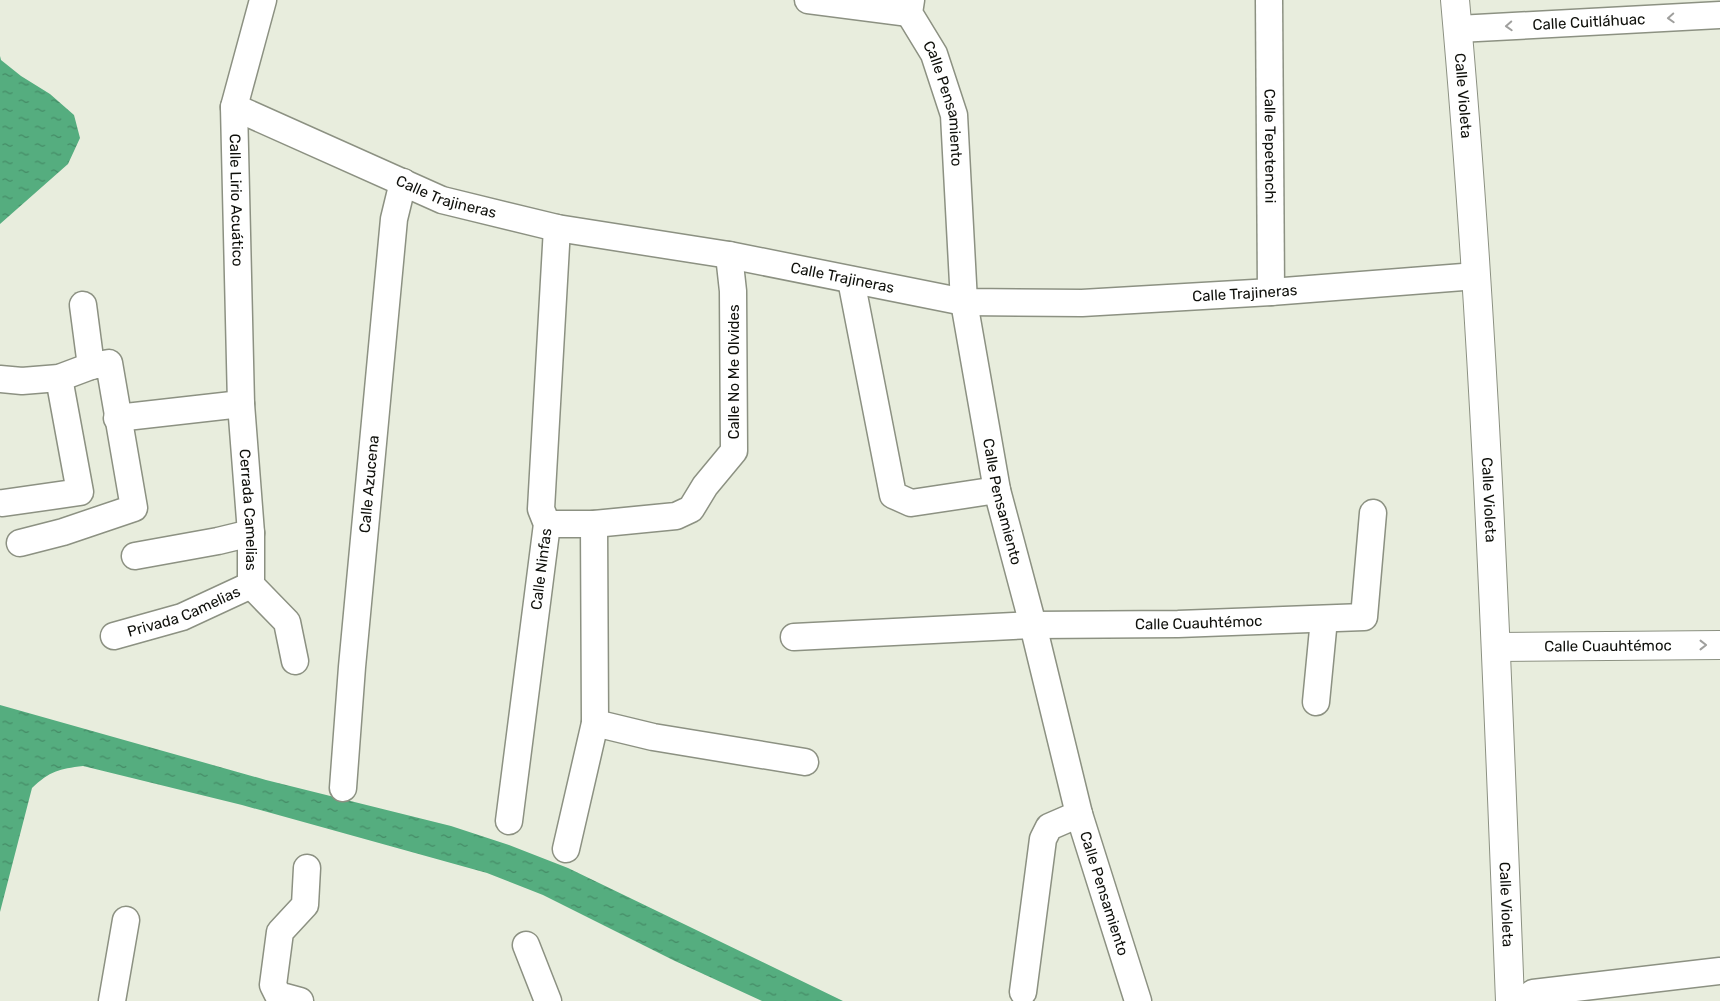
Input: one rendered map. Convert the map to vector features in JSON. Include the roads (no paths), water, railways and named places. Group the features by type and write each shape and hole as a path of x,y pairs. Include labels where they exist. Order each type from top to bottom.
{"street":[{"name":"Calle Lirio Acuático","path":"241,404 234,107 263,0"},
{"path":"808,0 910,7"},
{"name":"Calle Tepetenchi","path":"1269,0 1271,292"},
{"name":"Calle Violeta","path":"1456,0 1476,276 1496,647 1510,1001"},
{"name":"Calle Pensamiento","path":"910,7 934,54 954,115 964,302 997,490 1080,814 1138,1001"},
{"name":"Calle Cuitláhuac","path":"1458,29 1720,15"},
{"name":"Calle Trajineras","path":"234,107 442,200 557,228 729,255 964,302 1082,302 1271,292 1476,276"},
{"name":"Calle Azucena","path":"343,788 352,667 394,219 403,182"},
{"name":"Calle Ninfas","path":"510,821 547,524 541,509 557,228"},
{"name":"Calle No Me Olvides","path":"547,524 594,524 676,516 691,509 705,486 734,452 733,291 729,255"},
{"path":"852,280 893,495 911,503 997,490"},
{"path":"83,305 91,366"},
{"path":"0,379 22,381 59,378 91,366 108,363 134,508 63,532 20,543"},
{"path":"3,503 80,492 59,378"},
{"path":"117,418 241,404"},
{"name":"Cerrada Camelias","path":"241,404 251,533 251,585 287,622 295,660"},
{"name":"Calle Cuauhtémoc","path":"794,637 1033,625 1178,624 1364,617 1373,513"},
{"path":"566,849 595,723 594,524"},
{"path":"135,556 251,533"},
{"name":"Privada Camelias","path":"114,636 182,617 251,585"},
{"path":"1316,702 1324,619"},
{"name":"Calle Cuauhtémoc","path":"1496,647 1720,645"},
{"path":"595,723 653,737 805,762"},
{"path":"1023,992 1043,839 1049,827 1080,814"},
{"path":"300,1001 278,995 273,986 280,932 305,905 307,868"},
{"path":"112,1001 126,920"},
{"path":"526,945 548,1001"},
{"path":"1523,1001 1533,993 1720,970"}],"water":[{"path":"0,56 1,60 21,76 50,94 74,115 80,138 68,164 0,224"},
{"path":"0,705 266,780 451,826 509,845 568,868 843,1001 762,1001 675,961 543,895 487,873 242,805 83,766 55,772 32,788 0,912"}]}
